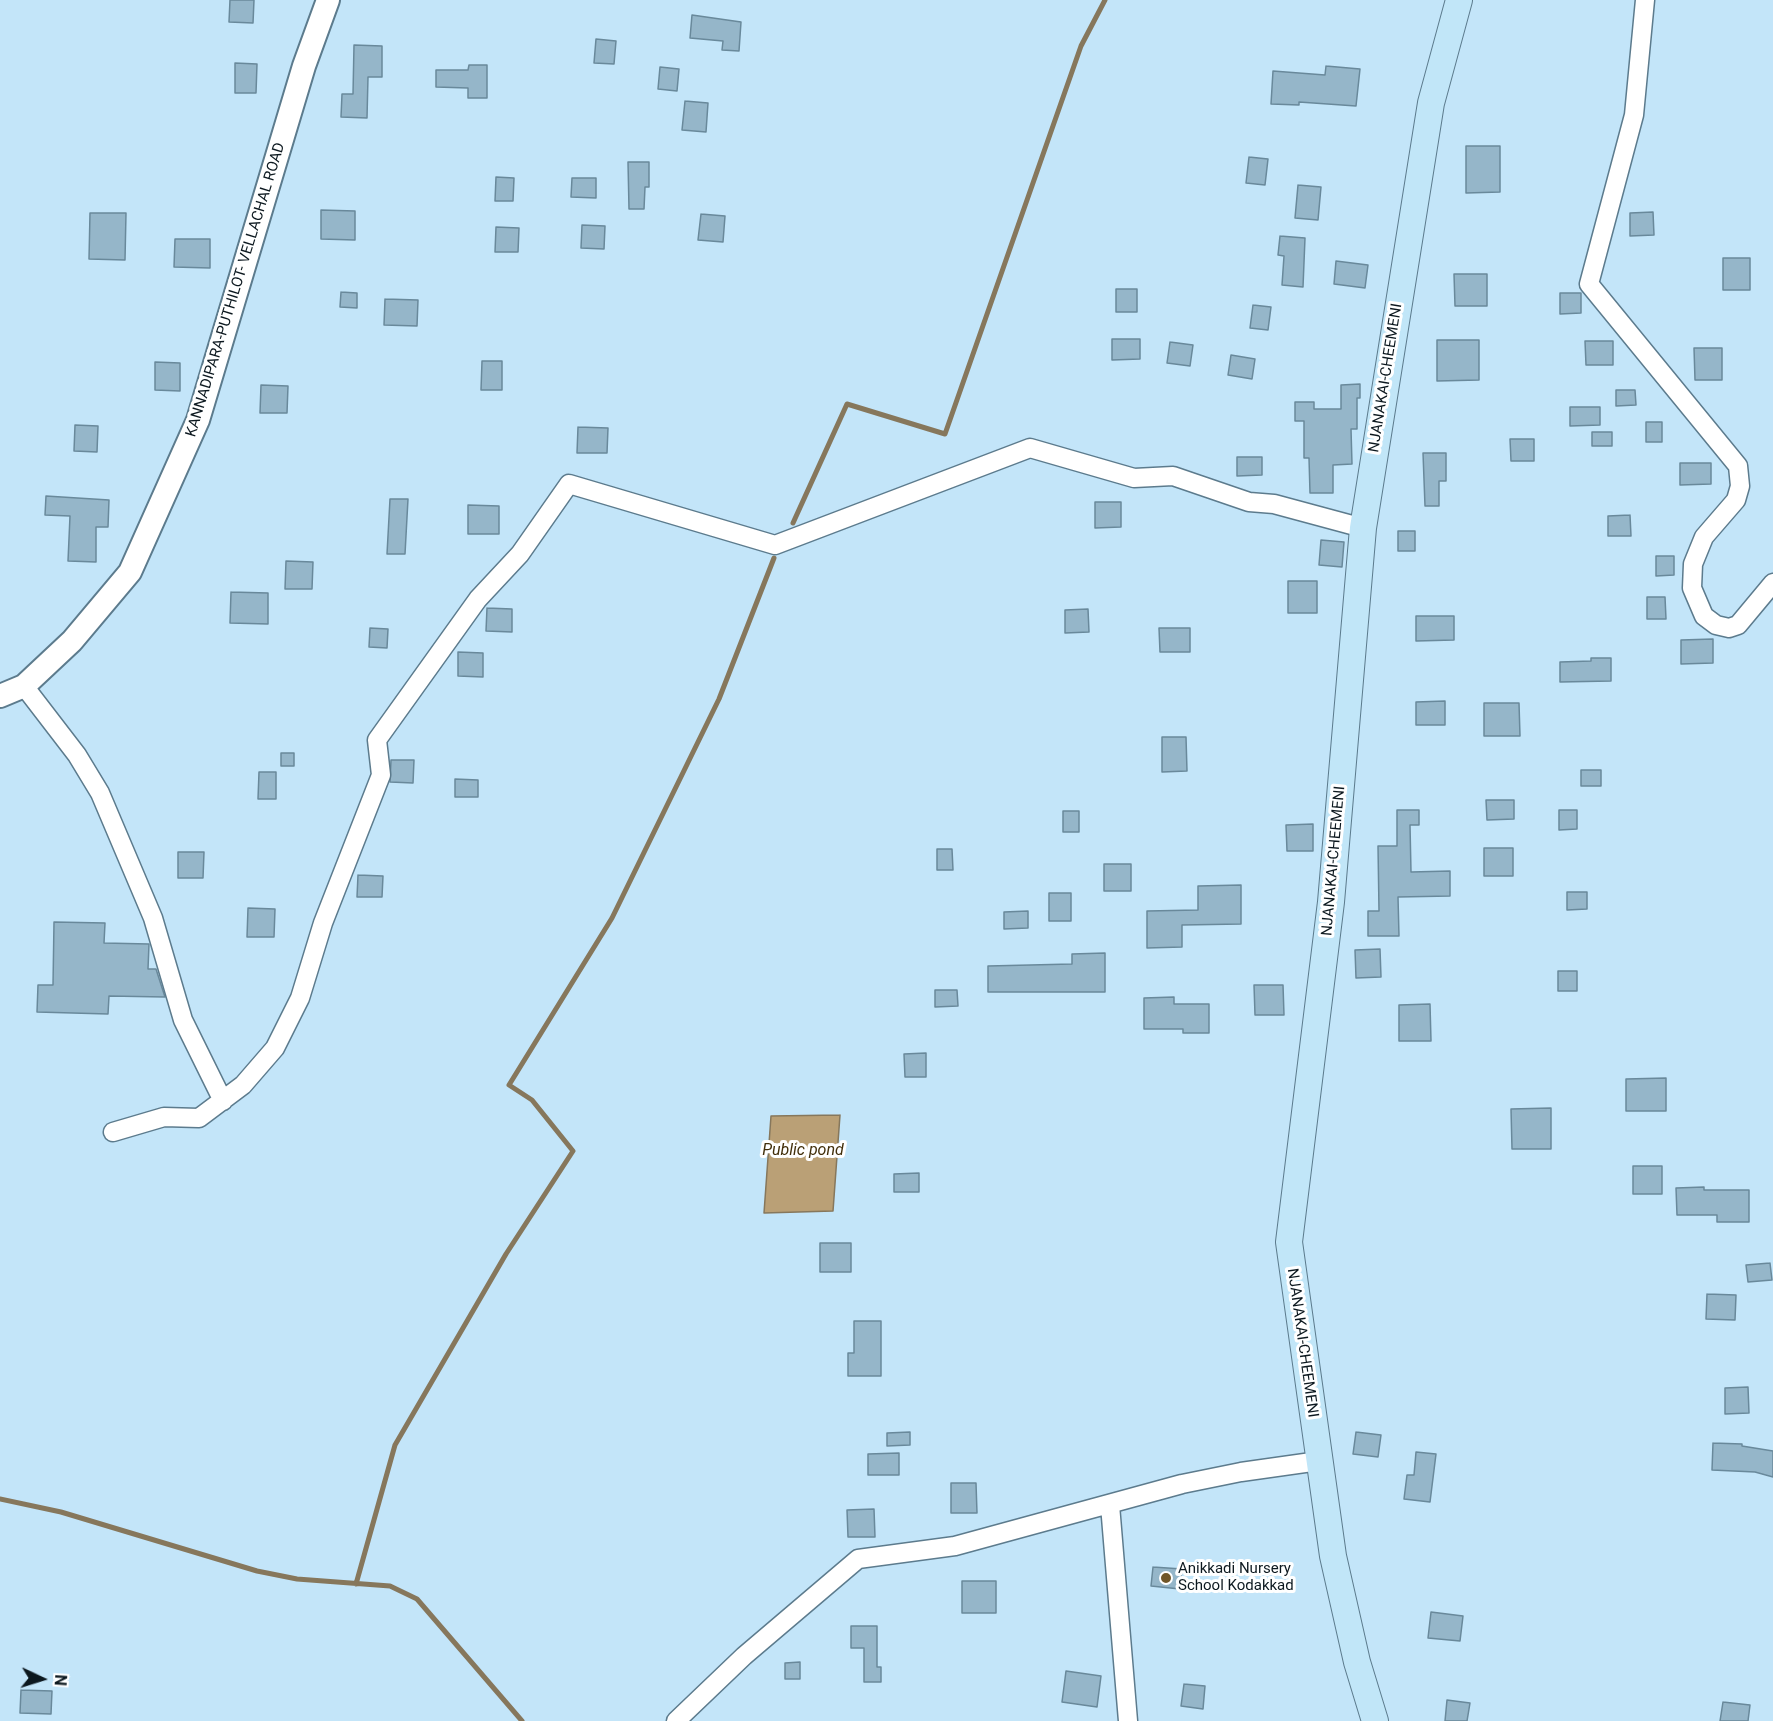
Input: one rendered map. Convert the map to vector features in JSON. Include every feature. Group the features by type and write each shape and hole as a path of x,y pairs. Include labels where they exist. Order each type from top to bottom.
{"main road":[{"name":"NJANAKAI-CHEEMENI","path":"1375,1721 1357,1662 1333,1556 1288,1242 1331,902 1363,528 1431,103 1459,0"}],"street":[{"name":"KANNADIPARA-PUTHILOT- VELLACHAL ROAD","path":"0,696 24,686 72,641 130,572 193,431 304,66 328,0"},
{"path":"1645,0 1634,115 1589,284 1738,466 1740,486 1736,500 1704,537 1693,564 1692,588 1704,616 1716,625 1728,628 1738,625 1773,583"},
{"path":"113,1132 164,1117 199,1118 243,1085 275,1048 300,998 323,923 381,775 377,740 478,599 520,554 569,484 775,545 1030,448 1134,478 1173,476 1249,502 1274,504 1363,528"},
{"path":"24,686 77,755 100,793 153,918 183,1020 223,1101"},
{"path":"676,1721 744,1656 858,1559 955,1546 1194,1481 1319,1461"},
{"path":"1110,1505 1128,1721"}],"water":[{"name":"Public pond","path":"840,1115 833,1211 764,1213 771,1116"}],"building":[{"path":"230,0 254,0 253,23 229,22"},
{"path":"692,15 741,22 739,51 722,50 723,41 690,38"},
{"path":"596,39 616,41 614,64 594,63"},
{"path":"354,45 382,46 382,77 368,77 367,118 341,117 342,94 353,94"},
{"path":"235,63 257,64 256,93 235,93"},
{"path":"469,65 487,65 487,98 468,98 468,88 436,87 436,70 468,70"},
{"path":"1326,66 1360,69 1356,106 1299,102 1299,105 1271,104 1273,71 1325,75"},
{"path":"660,67 679,69 677,91 658,89"},
{"path":"685,101 708,103 706,132 682,130"},
{"path":"1466,146 1500,146 1500,192 1466,193"},
{"path":"1249,157 1268,159 1265,185 1246,183"},
{"path":"628,162 649,162 649,187 645,187 644,209 629,209"},
{"path":"496,177 514,178 513,201 495,201"},
{"path":"572,178 596,178 596,198 571,197"},
{"path":"1298,185 1321,187 1318,220 1295,218"},
{"path":"321,210 355,211 355,240 321,239"},
{"path":"1653,212 1654,235 1630,236 1630,213"},
{"path":"90,213 126,213 125,260 89,259"},
{"path":"701,214 725,216 723,242 698,240"},
{"path":"582,225 605,226 604,249 581,248"},
{"path":"496,227 519,228 518,252 495,252"},
{"path":"1280,236 1305,238 1303,287 1282,285 1284,256 1278,255"},
{"path":"175,239 210,239 210,268 174,267"},
{"path":"1723,258 1750,258 1750,290 1723,290"},
{"path":"1336,261 1368,265 1365,288 1334,284"},
{"path":"1454,274 1487,274 1487,306 1455,306"},
{"path":"1116,289 1137,289 1137,312 1116,312"},
{"path":"341,292 357,293 357,308 340,307"},
{"path":"1560,293 1581,293 1581,313 1560,314"},
{"path":"385,299 418,300 417,326 384,325"},
{"path":"1253,305 1271,307 1268,330 1250,328"},
{"path":"1112,339 1140,339 1140,359 1112,360"},
{"path":"1437,340 1479,340 1479,380 1437,381"},
{"path":"1585,341 1613,341 1613,365 1586,365"},
{"path":"1170,342 1193,345 1190,366 1167,363"},
{"path":"1694,348 1722,348 1722,380 1695,380"},
{"path":"1231,355 1255,359 1252,379 1228,375"},
{"path":"482,361 502,361 502,390 481,390"},
{"path":"155,362 180,363 180,391 155,390"},
{"path":"1360,384 1360,398 1357,398 1357,429 1351,429 1352,464 1333,465 1333,493 1310,493 1309,458 1304,458 1304,421 1295,421 1295,402 1314,402 1314,409 1341,409 1341,385"},
{"path":"261,385 288,386 287,413 260,413"},
{"path":"1616,390 1635,390 1636,405 1616,406"},
{"path":"1570,407 1600,407 1600,425 1570,426"},
{"path":"1646,422 1662,422 1662,442 1646,442"},
{"path":"75,425 98,426 97,452 74,451"},
{"path":"578,427 608,428 607,453 577,453"},
{"path":"1592,432 1612,432 1612,446 1592,446"},
{"path":"1510,439 1534,439 1534,461 1511,461"},
{"path":"1423,453 1446,453 1446,481 1439,481 1439,506 1425,506"},
{"path":"1237,457 1262,457 1262,475 1237,476"},
{"path":"1680,463 1711,463 1711,484 1680,485"},
{"path":"46,496 109,500 108,527 96,527 96,562 68,561 70,516 45,515"},
{"path":"390,499 408,499 405,554 387,554"},
{"path":"1095,502 1121,502 1121,527 1095,528"},
{"path":"468,505 499,506 499,534 468,534"},
{"path":"1630,515 1631,536 1608,536 1608,516"},
{"path":"1398,531 1415,531 1415,551 1398,551"},
{"path":"1321,540 1344,542 1342,567 1319,565"},
{"path":"1656,556 1674,556 1674,575 1656,576"},
{"path":"286,561 313,562 312,589 285,589"},
{"path":"1288,581 1317,581 1317,613 1288,613"},
{"path":"231,592 268,593 268,624 230,623"},
{"path":"1647,597 1665,597 1666,619 1647,619"},
{"path":"487,608 512,609 512,632 486,631"},
{"path":"1088,609 1089,632 1065,633 1065,610"},
{"path":"1416,616 1454,616 1454,640 1416,641"},
{"path":"370,628 388,629 387,648 369,647"},
{"path":"1159,628 1190,628 1190,652 1160,652"},
{"path":"1713,639 1713,663 1681,664 1681,640"},
{"path":"458,652 483,653 483,677 458,676"},
{"path":"1591,658 1611,658 1611,681 1560,682 1560,662 1591,661"},
{"path":"1445,701 1445,725 1416,725 1416,702"},
{"path":"1484,703 1519,703 1520,736 1484,736"},
{"path":"1162,737 1186,737 1187,771 1162,772"},
{"path":"281,753 294,753 294,766 281,766"},
{"path":"391,760 414,760 413,783 390,782"},
{"path":"1581,770 1601,770 1601,786 1581,786"},
{"path":"259,772 276,772 276,799 258,799"},
{"path":"455,779 478,780 478,797 455,797"},
{"path":"1486,800 1514,800 1514,819 1487,820"},
{"path":"1397,810 1419,810 1419,825 1410,825 1411,872 1450,871 1450,896 1398,897 1399,936 1368,936 1368,911 1379,911 1378,846 1397,846"},
{"path":"1559,810 1577,810 1577,829 1559,830"},
{"path":"1063,811 1079,811 1079,832 1063,832"},
{"path":"1313,824 1313,851 1287,851 1286,825"},
{"path":"1484,848 1513,848 1513,876 1484,876"},
{"path":"937,849 952,849 953,870 937,870"},
{"path":"178,852 204,852 203,878 178,878"},
{"path":"1104,864 1131,864 1131,891 1104,891"},
{"path":"358,875 383,876 382,897 357,897"},
{"path":"1241,885 1241,924 1182,925 1182,947 1147,948 1147,911 1198,910 1198,886"},
{"path":"1567,892 1587,892 1587,909 1567,910"},
{"path":"1049,893 1071,893 1071,921 1049,921"},
{"path":"248,908 275,909 274,937 247,937"},
{"path":"1028,911 1028,928 1004,929 1004,912"},
{"path":"54,922 105,923 104,943 149,944 148,969 156,969 165,997 109,996 108,1014 37,1012 38,985 53,985"},
{"path":"1380,949 1381,977 1356,978 1355,950"},
{"path":"1105,953 1105,992 988,992 988,966 1072,964 1072,954"},
{"path":"1558,971 1577,971 1577,991 1558,991"},
{"path":"1254,985 1283,985 1284,1015 1255,1015"},
{"path":"935,990 957,990 958,1006 935,1007"},
{"path":"1174,997 1174,1004 1209,1004 1209,1033 1183,1033 1183,1029 1144,1029 1144,998"},
{"path":"1430,1004 1431,1041 1399,1041 1399,1005"},
{"path":"926,1053 926,1077 905,1077 904,1054"},
{"path":"1666,1078 1666,1111 1626,1111 1626,1079"},
{"path":"1551,1108 1551,1149 1512,1149 1511,1109"},
{"path":"1633,1166 1662,1166 1662,1194 1633,1194"},
{"path":"919,1173 919,1192 894,1192 894,1174"},
{"path":"1704,1187 1704,1190 1749,1190 1749,1222 1717,1222 1717,1215 1677,1215 1676,1188"},
{"path":"820,1243 851,1243 851,1272 820,1272"},
{"path":"1770,1263 1772,1280 1748,1282 1746,1265"},
{"path":"1707,1294 1736,1295 1735,1320 1706,1319"},
{"path":"854,1321 881,1321 881,1376 848,1376 848,1353 854,1353"},
{"path":"1748,1387 1749,1413 1725,1414 1725,1388"},
{"path":"910,1432 910,1445 887,1446 887,1433"},
{"path":"1356,1432 1381,1435 1378,1457 1353,1454"},
{"path":"1713,1443 1742,1444 1742,1446 1773,1451 1773,1477 1755,1472 1712,1470"},
{"path":"1416,1452 1436,1454 1430,1502 1404,1499 1407,1475 1414,1475"},
{"path":"899,1453 899,1475 868,1475 868,1454"},
{"path":"951,1483 976,1483 977,1513 951,1513"},
{"path":"874,1509 875,1537 848,1537 847,1510"},
{"name":"Anikkadi Nursery School Kodakkad","path":"1153,1567 1182,1569 1180,1589 1151,1586"},
{"path":"962,1581 996,1581 996,1613 962,1613"},
{"path":"1431,1612 1463,1616 1460,1641 1428,1638"},
{"path":"851,1626 877,1626 877,1667 881,1667 881,1682 864,1682 864,1648 851,1648"},
{"path":"800,1662 800,1679 785,1679 785,1663"},
{"path":"1066,1671 1101,1676 1097,1707 1062,1702"},
{"path":"1184,1684 1205,1686 1203,1709 1181,1706"},
{"path":"21,1690 52,1691 51,1714 20,1713"},
{"path":"1447,1700 1470,1703 1467,1721 1445,1721"},
{"path":"1723,1702 1750,1705 1748,1721 1720,1721"}],"waterway":[{"path":"793,523 847,404 945,434 1081,46 1105,0"},
{"path":"356,1584 395,1445 506,1254 573,1151 532,1100 509,1085 612,918 719,699 774,558"},
{"path":"0,1499 61,1512 257,1571 297,1579 390,1586 417,1599 522,1721"}],"place":[{"name":"Anikkadi Nursery School Kodakkad","path":"1166,1578"}]}
